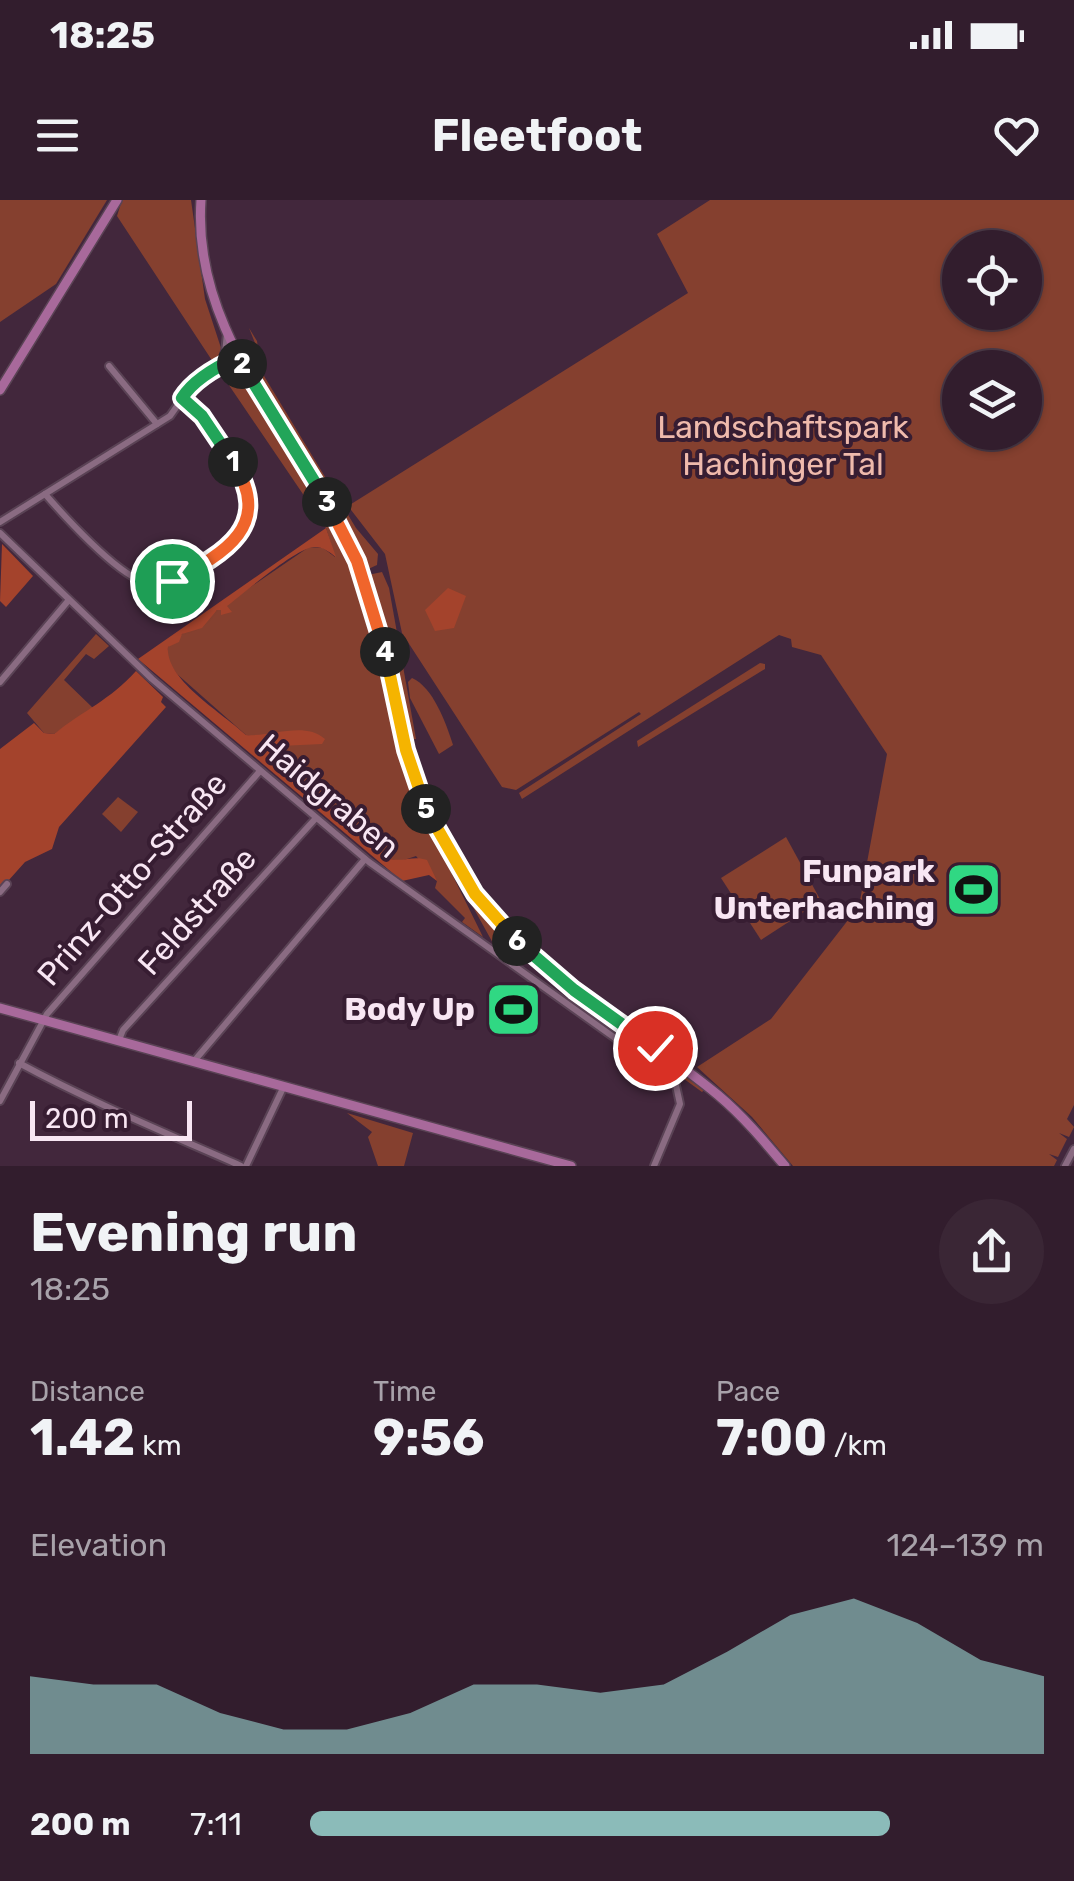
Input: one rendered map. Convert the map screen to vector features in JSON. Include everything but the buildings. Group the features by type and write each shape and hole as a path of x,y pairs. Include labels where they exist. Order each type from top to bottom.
{"main road":[{"path":"0,390 117,200"},
{"path":"201,200 208,268 227,332 238,357 336,516 357,561 376,616 419,791 444,846 475,894 552,973 729,1105 785,1166"},
{"path":"0,1008 570,1166"}],"street":[{"path":"224,364 227,332"},
{"path":"0,522 170,416 182,398 238,357"},
{"path":"110,366 157,424"},
{"path":"45,494 137,579 163,584 181,576 240,534 252,500 248,485 209,426 182,398"},
{"name":"Haidgraben","path":"0,533 68,602 366,859 674,1081 680,1104 654,1166"},
{"path":"0,682 68,602"},
{"name":"Prinz-Otto-Straße","path":"0,1100 43,1021 260,771"},
{"name":"Feldstraße","path":"119,1040 123,1030 316,818"},
{"path":"195,1060 366,859"},
{"path":"0,892 8,884"},
{"path":"18,1063 112,1112 244,1166 284,1084"},
{"path":"1066,1166 1074,1150"}],"green space":[{"path":"0,200 107,200 56,284 0,322"},
{"path":"122,200 191,200 205,299 221,348 215,365 117,216"},
{"name":"Landschaftspark Hachinger Tal","path":"710,200 1074,200 1074,1105 1067,1119 1074,1127 1069,1137 1059,1133 1067,1139 1058,1157 1049,1154 1057,1160 1054,1166 793,1166 752,1117 697,1067 771,1019 859,906 887,754 821,655 792,647 791,639 779,635 522,799 519,793 641,714 516,790 502,787 402,633 385,554 348,506 688,293 657,234"},
{"path":"249,328 257,341 261,371 356,528 378,554 377,565 366,570 351,531 246,356 255,343"},
{"path":"235,371 331,520 356,574 412,793 483,937 462,922 465,918 435,888 437,881 416,856 401,861 390,859 288,769 279,746 291,744 246,735 177,674 167,660 168,647 182,634 309,547 323,548 335,557 326,528 220,372"},
{"path":"382,572 389,588 416,739 408,740 368,575"},
{"path":"96,634 109,646 94,659 86,654 64,680 93,708 54,734 44,733 27,713"},
{"path":"760,663 765,664 765,669 638,747 637,741"},
{"path":"412,678 432,697 450,736 453,745 439,754 410,698 408,682"},
{"path":"118,797 138,812 121,832 102,814"},
{"path":"786,837 821,901 761,940 721,878"},
{"path":"448,862 515,944 705,1089 702,1092 560,989 511,945 494,945"},
{"path":"347,1113 413,1133 404,1166 378,1166 368,1137 372,1132"}],"shaded area":[{"path":"326,528 336,557 314,547 295,555 227,606 232,612 221,615 221,610 217,610 202,628 182,634 179,642 168,647 170,659 185,684 246,735 298,730 325,739 322,744 280,746 288,769 390,859 427,860 437,881 429,875 402,881 138,659"},
{"path":"2,544 33,576 6,607 0,601"},
{"path":"448,588 466,596 454,628 435,631 425,610"},
{"path":"136,671 163,697 161,702 166,707 59,827 52,849 25,862 0,890 0,749 34,723 44,733 54,734"}],"place":[{"name":"Funpark Unterhaching","path":"974,889"},
{"name":"Body Up","path":"514,1009"}],"route":[{"path":"172,581 240,534 250,512 252,500 245,480 202,416 182,398 202,378 238,357 336,516 357,561 376,616 419,791 452,860 487,910 517,942 597,1008 655,1048"}]}
